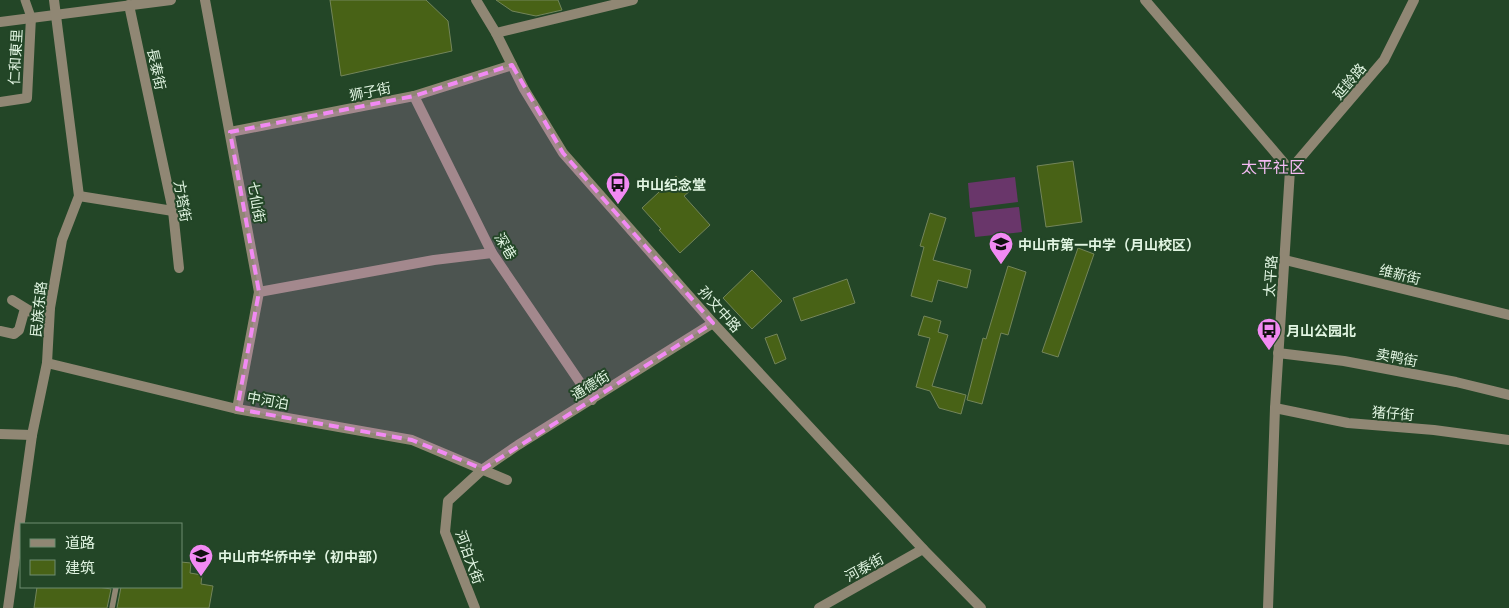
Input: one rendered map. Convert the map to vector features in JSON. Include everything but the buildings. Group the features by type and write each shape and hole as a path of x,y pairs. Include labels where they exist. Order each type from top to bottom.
{"street":[{"path":"25,0 31,17"},
{"name":"民族东路","path":"8,608 32,435 47,363 50,308 62,240 79,196 54,0"},
{"path":"0,22 115,4 129,6 171,0"},
{"name":"七仙街","path":"205,0 259,292 237,408"},
{"name":"孙文中路","path":"476,0 496,33 524,89 564,153 713,323 923,549 981,608"},
{"path":"496,33 633,0"},
{"path":"1144,0 1290,170"},
{"name":"延龄路","path":"1290,170 1384,60 1414,0"},
{"name":"長泰街","path":"129,6 157,139"},
{"name":"仁和東里","path":"0,102 27,98 31,17"},
{"name":"狮子街","path":"230,132 414,96 512,65"},
{"name":"深巷","path":"414,96 492,253 592,400"},
{"name":"方塔街","path":"157,139 173,211 179,268"},
{"name":"太平路","path":"1268,608 1275,408 1290,170"},
{"path":"79,196 173,211"},
{"path":"259,292 434,260 492,253"},
{"name":"维新街","path":"1285,260 1509,315"},
{"path":"12,300 30,311"},
{"path":"0,331 14,334 19,330 24,312 50,308"},
{"name":"通德街","path":"483,469 518,445 713,323"},
{"name":"卖鸭街","path":"1278,353 1344,361 1456,382 1509,395"},
{"name":"中河泊","path":"47,363 237,408 412,440 507,480"},
{"name":"猪仔街","path":"1275,408 1348,423 1434,430 1509,440"},
{"path":"0,434 32,435"},
{"name":"河泊大街","path":"475,608 445,532 448,501 483,469"},
{"name":"河泰街","path":"819,608 923,549"}],"lane":[{"path":"112,608 116,588"}],"highlighted area":[{"path":"512,65 563,153 713,323 483,469 412,440 237,409 259,292 230,132 414,96"}],"shaded area":[{"path":"1015,177 1018,202 970,208 968,183"},
{"path":"1019,207 1022,232 975,237 972,212"}],"place":[{"name":"中山纪念堂","path":"618,205"},
{"name":"中山市第一中学（月山校区）","path":"1001,265"},
{"name":"月山公园北","path":"1269,351"},
{"name":"中山市华侨中学（初中部）","path":"201,577"}],"district":[{"name":"太平社区","path":"1273,167"}]}
